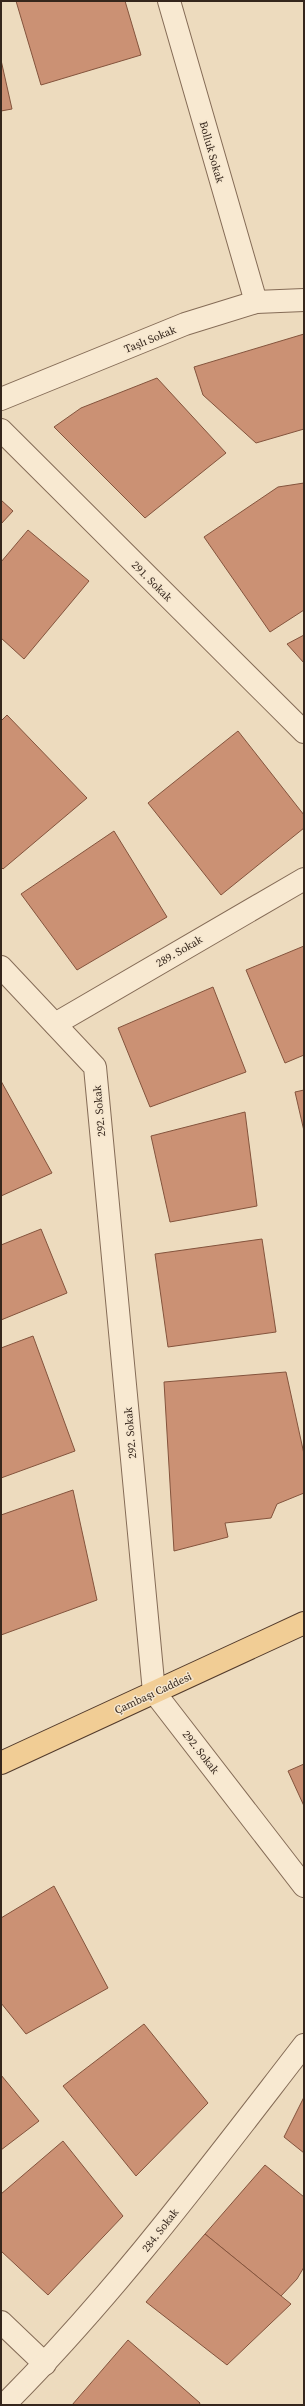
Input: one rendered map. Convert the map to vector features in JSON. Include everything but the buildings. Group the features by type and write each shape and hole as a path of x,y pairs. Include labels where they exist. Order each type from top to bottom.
{"main road":[{"name":"Çambaşı Caddesi","path":"1,1763 304,1624"}],"street":[{"name":"Bolluk Sokak","path":"169,1 256,302"},
{"name":"Taşlı Sokak","path":"1,399 185,324 256,302 304,300"},
{"name":"291. Sokak","path":"1,430 304,732"},
{"name":"289. Sokak","path":"54,1024 304,879"},
{"name":"292. Sokak","path":"1,967 95,1067 154,1692 304,1886"},
{"name":"284. Sokak","path":"4,2405 45,2364 149,2245 304,2045"},
{"path":"1,2322 45,2364"}]}
